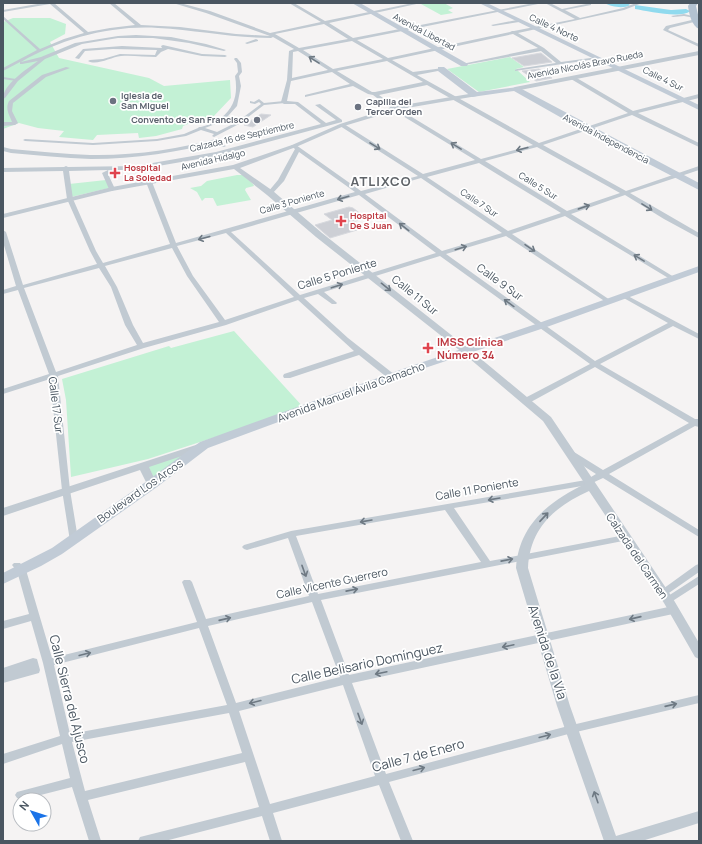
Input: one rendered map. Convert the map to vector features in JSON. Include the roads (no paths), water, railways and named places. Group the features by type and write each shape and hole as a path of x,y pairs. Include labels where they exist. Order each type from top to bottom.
{"main road":[{"name":"Avenida Libertad","path":"355,3 464,64"},
{"name":"Calle 4 Norte","path":"482,3 618,68"},
{"path":"693,4 696,20"},
{"path":"441,69 464,64"},
{"name":"Calle 4 Sur","path":"618,68 699,108"},
{"path":"441,69 475,95"},
{"name":"Avenida Nicolás Bravo Rueda","path":"475,95 515,89"},
{"name":"Avenida Independencia","path":"515,89 699,187"},
{"name":"Avenida Manuel Ávila Camacho","path":"204,446 392,377 699,269"},
{"name":"Boulevard Los Arcos","path":"3,571 36,563 152,484 204,446"},
{"name":"Boulevard Los Arcos","path":"3,579 19,568"}],"street":[{"path":"3,11 51,3 87,34"},
{"path":"111,3 140,26"},
{"path":"175,3 196,8 269,37"},
{"path":"291,3 455,99 699,236"},
{"path":"3,70 39,50 87,34 140,26 179,27 239,37 269,37 372,12 419,3"},
{"path":"518,3 524,6"},
{"path":"284,102 289,80 291,51 541,3"},
{"path":"547,3 579,19"},
{"path":"289,80 579,19 640,3"},
{"path":"561,10 589,4"},
{"path":"673,16 684,15 696,20"},
{"path":"3,17 39,50"},
{"path":"696,20 668,27 665,30 699,46"},
{"path":"517,21 493,25 542,49 560,63"},
{"path":"11,66 42,59 83,42 121,37 159,36 181,42 224,50"},
{"path":"239,37 247,40 256,40 262,44"},
{"name":"Calle 5 Sur","path":"269,37 278,37 354,84 370,93 375,94 395,109 672,278"},
{"path":"149,44 202,55 225,56"},
{"path":"77,58 83,50 94,48 162,49 168,47"},
{"path":"90,61 103,60 120,55 156,56 162,49"},
{"path":"464,64 542,49"},
{"name":"Avenida Nicolás Bravo Rueda","path":"515,89 699,53"},
{"path":"517,70 596,58"},
{"path":"3,98 16,80 42,61 42,59"},
{"path":"25,140 93,144 135,142 185,135 226,117 235,106 239,86 237,76 240,72 239,63 236,59"},
{"path":"3,124 15,123 9,112 11,102 44,76 68,68"},
{"path":"412,74 441,69"},
{"path":"3,78 16,80"},
{"path":"574,78 597,94 699,145"},
{"path":"375,94 427,83"},
{"path":"307,96 354,84"},
{"path":"232,94 237,94"},
{"name":"Avenida Hidalgo","path":"3,216 112,189 194,176 235,167 296,148 341,123 395,109 475,95"},
{"name":"Calle 3 Poniente","path":"3,292 538,145 633,112 699,96"},
{"path":"251,102 255,103 259,100 262,104"},
{"path":"198,157 262,104 297,101 325,125"},
{"name":"Calle 7 Sur","path":"318,105 341,123 608,301"},
{"path":"226,117 242,120"},
{"name":"Calzada 16 de Septiembre","path":"107,170 135,168 216,154 290,136 325,125 341,123"},
{"path":"200,128 218,139 224,146"},
{"path":"3,149 11,151 91,157 149,154 193,147 218,139"},
{"path":"270,193 281,181 296,148"},
{"name":"Calle 9 Sur","path":"296,148 360,193 408,230 540,326 596,365 698,423"},
{"path":"216,154 224,158"},
{"name":"Calle 11 Sur","path":"235,167 270,193 319,235 372,275 526,400 547,419 571,456 603,474 699,534"},
{"path":"66,168 70,199 93,251 114,287 129,325 141,346"},
{"path":"3,170 66,168 107,170 105,173 112,189"},
{"name":"Calle 5 Poniente","path":"3,392 141,346 223,323 300,297 508,233 699,168"},
{"path":"149,182 174,246 190,276 223,323"},
{"path":"227,231 359,352 392,377"},
{"name":"Calle 17 Sur","path":"3,232 20,287 54,376 66,490 74,537"},
{"path":"320,292 334,303"},
{"path":"624,296 699,337"},
{"path":"526,400 596,365 673,323"},
{"path":"286,376 359,352"},
{"name":"Calle 11 Poniente","path":"246,547 291,534 448,506 589,484 603,474 698,423"},
{"name":"Avenida Manuel Ávila Camacho","path":"3,512 66,490 204,446"},
{"name":"Calzada del Carmen","path":"571,456 668,601 699,654"},
{"path":"143,465 152,484"},
{"name":"Avenida de la Vía","path":"589,484 554,506 540,521 527,540 522,557 522,568 572,729 612,839"},
{"path":"448,506 487,564"},
{"path":"291,534 382,779 407,841"},
{"name":"Calle Vicente Guerrero","path":"3,672 33,662 34,665 47,663 202,624 314,598 625,538"},
{"path":"668,601 699,567"},
{"name":"Calle Sierra del Ajusco","path":"19,568 47,663 76,781 94,841"},
{"path":"668,601 699,579"},
{"path":"187,582 233,708 276,841"},
{"name":"Calle Belisario Domínguez","path":"3,759 66,739 233,708 346,680 543,639 668,601"},
{"path":"3,625 34,616"},
{"path":"3,679 35,670 34,665"},
{"name":"Calle 7 de Enero","path":"144,841 572,729 699,699"},
{"path":"82,797 249,756"},
{"path":"33,792 76,781"},
{"path":"622,841 699,817"}],"waterway":[{"path":"609,3 626,5"},
{"path":"638,7 671,12 686,11"}],"place":[{"name":"Iglesia de San Miguel","path":"113,101"},
{"name":"Capilla del Tercer Orden","path":"358,107"},
{"name":"Convento de San Francisco","path":"257,120"},
{"name":"Hospital La Soledad","path":"115,173"},
{"name":"Hospital De S Juan","path":"341,221"},
{"name":"IMSS Clínica Número 34","path":"428,348"}],"district":[{"name":"ATLIXCO","path":"381,181"}]}
